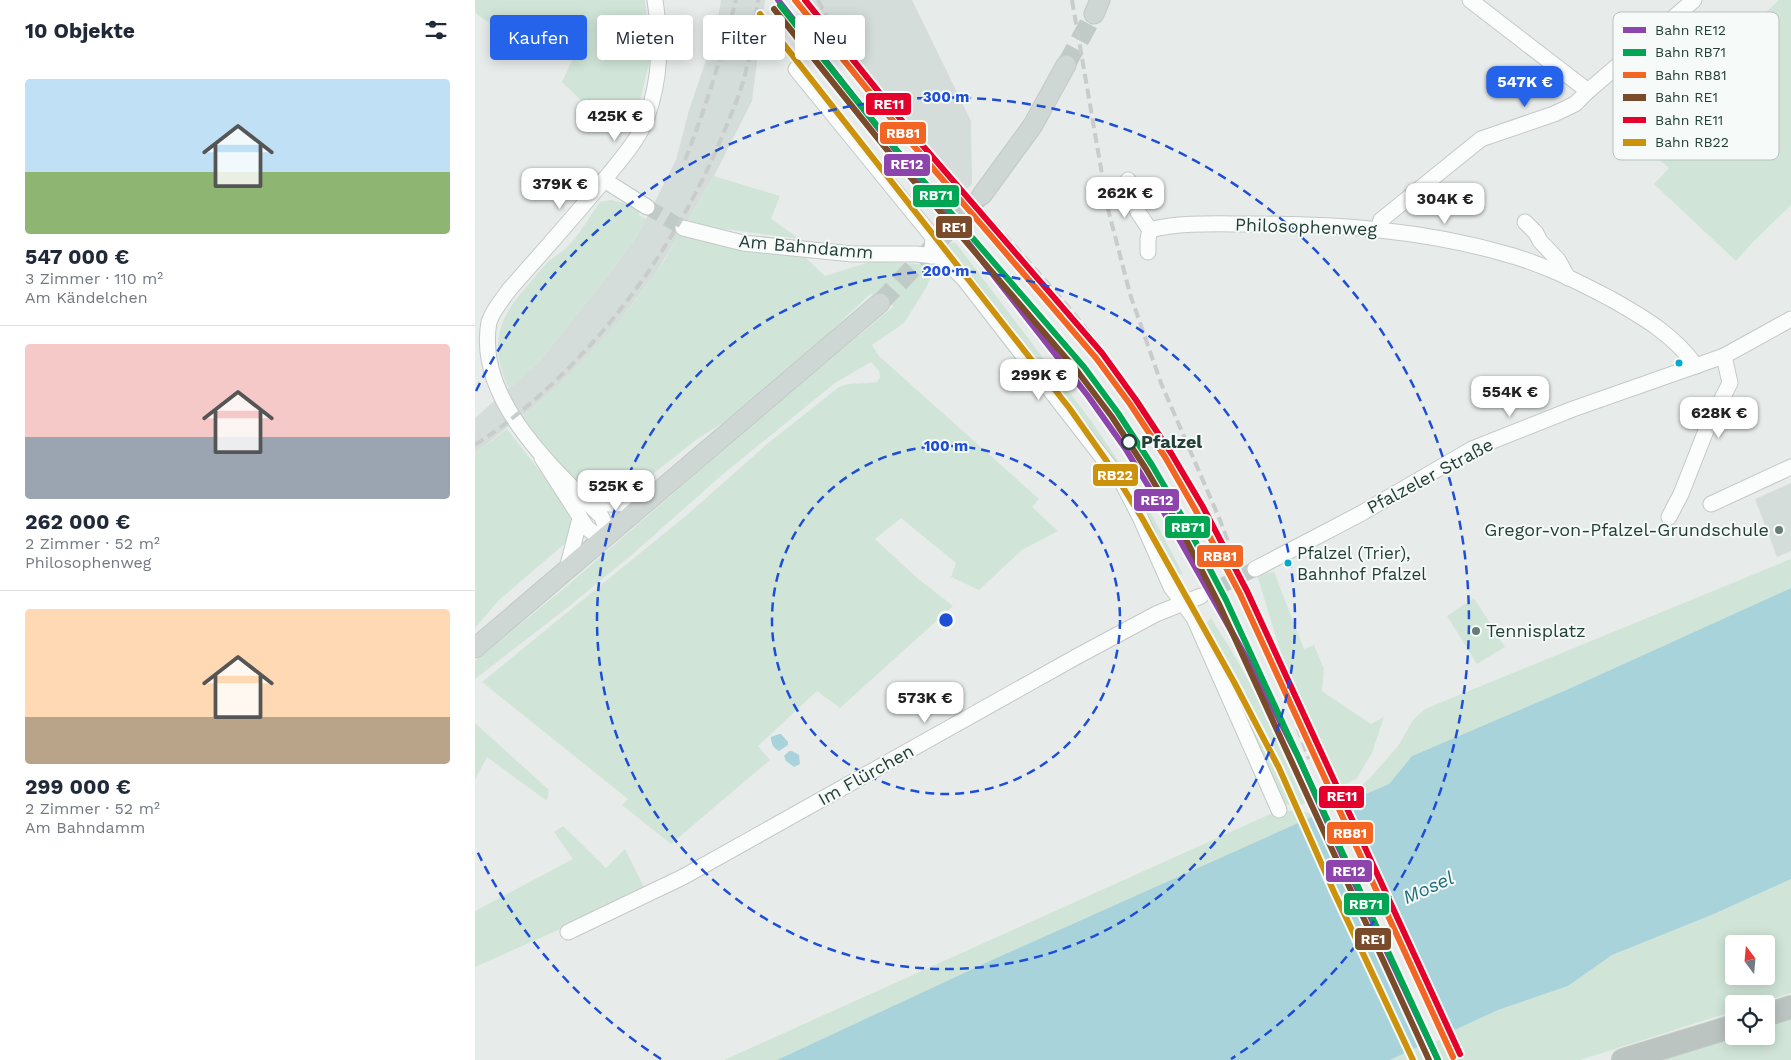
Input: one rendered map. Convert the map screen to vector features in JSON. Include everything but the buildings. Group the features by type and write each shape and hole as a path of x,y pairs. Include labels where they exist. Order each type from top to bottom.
{"highway":[{"path":"1775,1013 1791,1008"},
{"path":"1623,1060 1725,1029"}],"main road":[{"path":"982,195 1033,125 1066,65"},
{"path":"475,648 880,303"}],"street":[{"path":"542,458 580,518 592,532 605,537 606,527 601,516 542,458 516,428 495,399 485,371 483,357 489,322 497,307 622,158 647,119 659,66 659,40 655,0"},
{"path":"1471,0 1588,91"},
{"path":"1680,12 1694,0"},
{"path":"796,69 932,236 931,256"},
{"path":"1378,229 1381,220 1481,139 1554,114 1575,104 1613,70"},
{"path":"604,180 647,207"},
{"path":"1129,180 1138,212 1150,230 1148,239 1149,252"},
{"path":"1525,222 1558,260 1568,278"},
{"name":"Philosophenweg","path":"1150,230 1163,226 1235,224 1321,225 1378,229 1431,237 1507,254 1568,278 1644,317 1685,350 1696,366"},
{"name":"Am Bahndamm","path":"683,228 743,243 852,254 916,254 943,258 964,279 1123,484 1171,587 1194,618 1279,810"},
{"name":"Pfalzeler Straße","path":"1255,569 1360,514 1472,449 1573,409 1724,356 1791,319"},
{"path":"1669,517 1681,494 1707,428 1730,383 1724,356"},
{"path":"1711,504 1791,467"},
{"path":"586,501 614,505 630,504 653,496"},
{"path":"567,569 580,518"},
{"path":"1182,604 1201,596"},
{"name":"Im Flürchen","path":"567,932 683,877 1076,657 1156,614 1182,604"}],"shaded area":[{"path":"721,0 765,0 763,15 718,15"},
{"path":"807,0 912,0 971,121 972,184 959,197 860,85 844,60 865,60 865,15 816,15"},
{"path":"706,60 757,60 752,101 714,176 656,273 612,330 581,363 545,398 475,453 475,418 539,362 638,234 676,160 689,110"},
{"name":"Gregor-von-Pfalzel-Grundschule","path":"1791,483 1791,551 1777,557 1755,499"}],"green space":[{"path":"475,0 645,0 647,15 597,15 597,60 650,60 636,118 616,134 562,82 572,60 587,60 587,15 490,15 490,23 475,13"},
{"path":"1779,0 1791,0 1791,205 1736,261 1654,184 1669,168 1660,160 1779,160 1779,12 1766,12"},
{"path":"714,176 780,196 771,219 800,239 702,226 688,220"},
{"path":"611,200 640,210 639,215 646,219 638,234 539,362 509,389 499,359 498,346 499,334 509,310 517,297 545,265 573,240 600,202"},
{"path":"681,231 805,257 825,276 873,261 930,265 933,272 926,288 904,323 872,345 879,356 1039,499 1032,507 1058,531 1022,550 979,590 951,577 956,563 901,518 875,539 916,577 953,606 840,708 817,691 758,746 770,760 671,844 622,805 628,799 482,682 688,514 767,444 839,387 849,384 877,382 880,377 879,371 871,362 835,383 722,475 634,553 475,679 475,661 567,586 775,405 893,307 886,297 870,294 828,334 756,396 630,492 608,497 588,494 518,420 556,387 608,333 659,269"},
{"path":"955,242 1092,422 1143,498 1183,574 1173,575 1039,367 957,260 947,253 949,244"},
{"path":"507,429 550,484 569,514 572,525 568,541 499,600 475,628 475,453"},
{"path":"1791,559 1791,588 1564,691 1412,756 1389,784 1336,806 1334,801 1352,793 1369,779 1398,746 1413,720 1425,709"},
{"path":"1274,572 1304,649 1314,645 1324,669 1322,691 1371,724 1384,717 1372,753 1357,778 1331,793 1323,776 1317,744 1288,676 1257,575"},
{"name":"Tennisplatz","path":"1474,598 1505,647 1477,664 1447,616"},
{"path":"1211,618 1268,715 1306,803 1298,806 1282,804 1203,626"},
{"path":"475,723 549,790 547,801 487,757 475,780"},
{"path":"1279,810 1316,815 994,959 777,1060 724,1060"},
{"path":"563,826 606,868 625,849 646,891 475,967 475,911 573,859 554,832"},
{"path":"1791,879 1791,993 1775,998 1775,995 1725,995 1725,1014 1580,1060 1390,1060 1498,1010 1568,986 1612,955 1714,914"},
{"path":"1791,1016 1791,1060 1655,1060 1725,1039 1725,1045 1775,1045 1775,1021"}],"water":[{"name":"Mosel","path":"1791,588 1791,879 1714,914 1612,955 1568,986 1498,1010 1390,1060 777,1060 994,959 1389,784 1412,756 1564,691"},
{"path":"779,734 788,742 788,745 779,751 773,746 771,737"},
{"path":"789,751 799,755 800,764 794,767 786,761 784,756"}],"pier":[{"path":"1335,804 1443,1038 1424,1047 1315,812"}],"tunnel":[{"path":"1066,65 1094,14"},
{"path":"880,303 982,195"},
{"path":"647,207 683,228"},
{"path":"1201,596 1255,569"}],"railway":[{"path":"685,160 713,81 736,0"},
{"path":"475,445 516,416 554,382 589,346 622,307 653,265 680,222 703,177 735,105 749,59 758,0"},
{"path":"818,0 859,67 890,107 1065,303 1111,362 1173,455 1226,553"},
{"path":"1072,0 1108,209 1130,294 1161,383 1220,520 1309,759"}],"rail line":[{"name":"RE12","path":"778,0 1088,396 1125,448 1161,507 1254,671 1299,758 1354,882 1438,1060"},
{"name":"RB81","path":"795,0 906,137 1096,358 1130,404 1165,457 1240,594 1453,1057"},
{"name":"RE11","path":"805,0 911,132 1102,353 1171,453 1203,507 1247,591 1460,1054"},
{"name":"RB71","path":"780,5 894,147 1084,367 1118,413 1152,465 1183,518 1226,600 1438,1060"},
{"name":"RE1","path":"774,9 888,151 1078,372 1112,417 1146,469 1177,522 1219,604 1429,1060"},
{"name":"RB22","path":"760,14 1070,409 1106,460 1142,518 1234,682 1279,768 1334,892 1413,1060"}],"place":[{"name":"Pfalzel","path":"1129,442"},
{"name":"Gregor-von-Pfalzel-Grundschule","path":"1779,530"},
{"name":"Pfalzel (Trier), Bahnhof Pfalzel","path":"1288,563"},
{"name":"Tennisplatz","path":"1476,631"}]}
